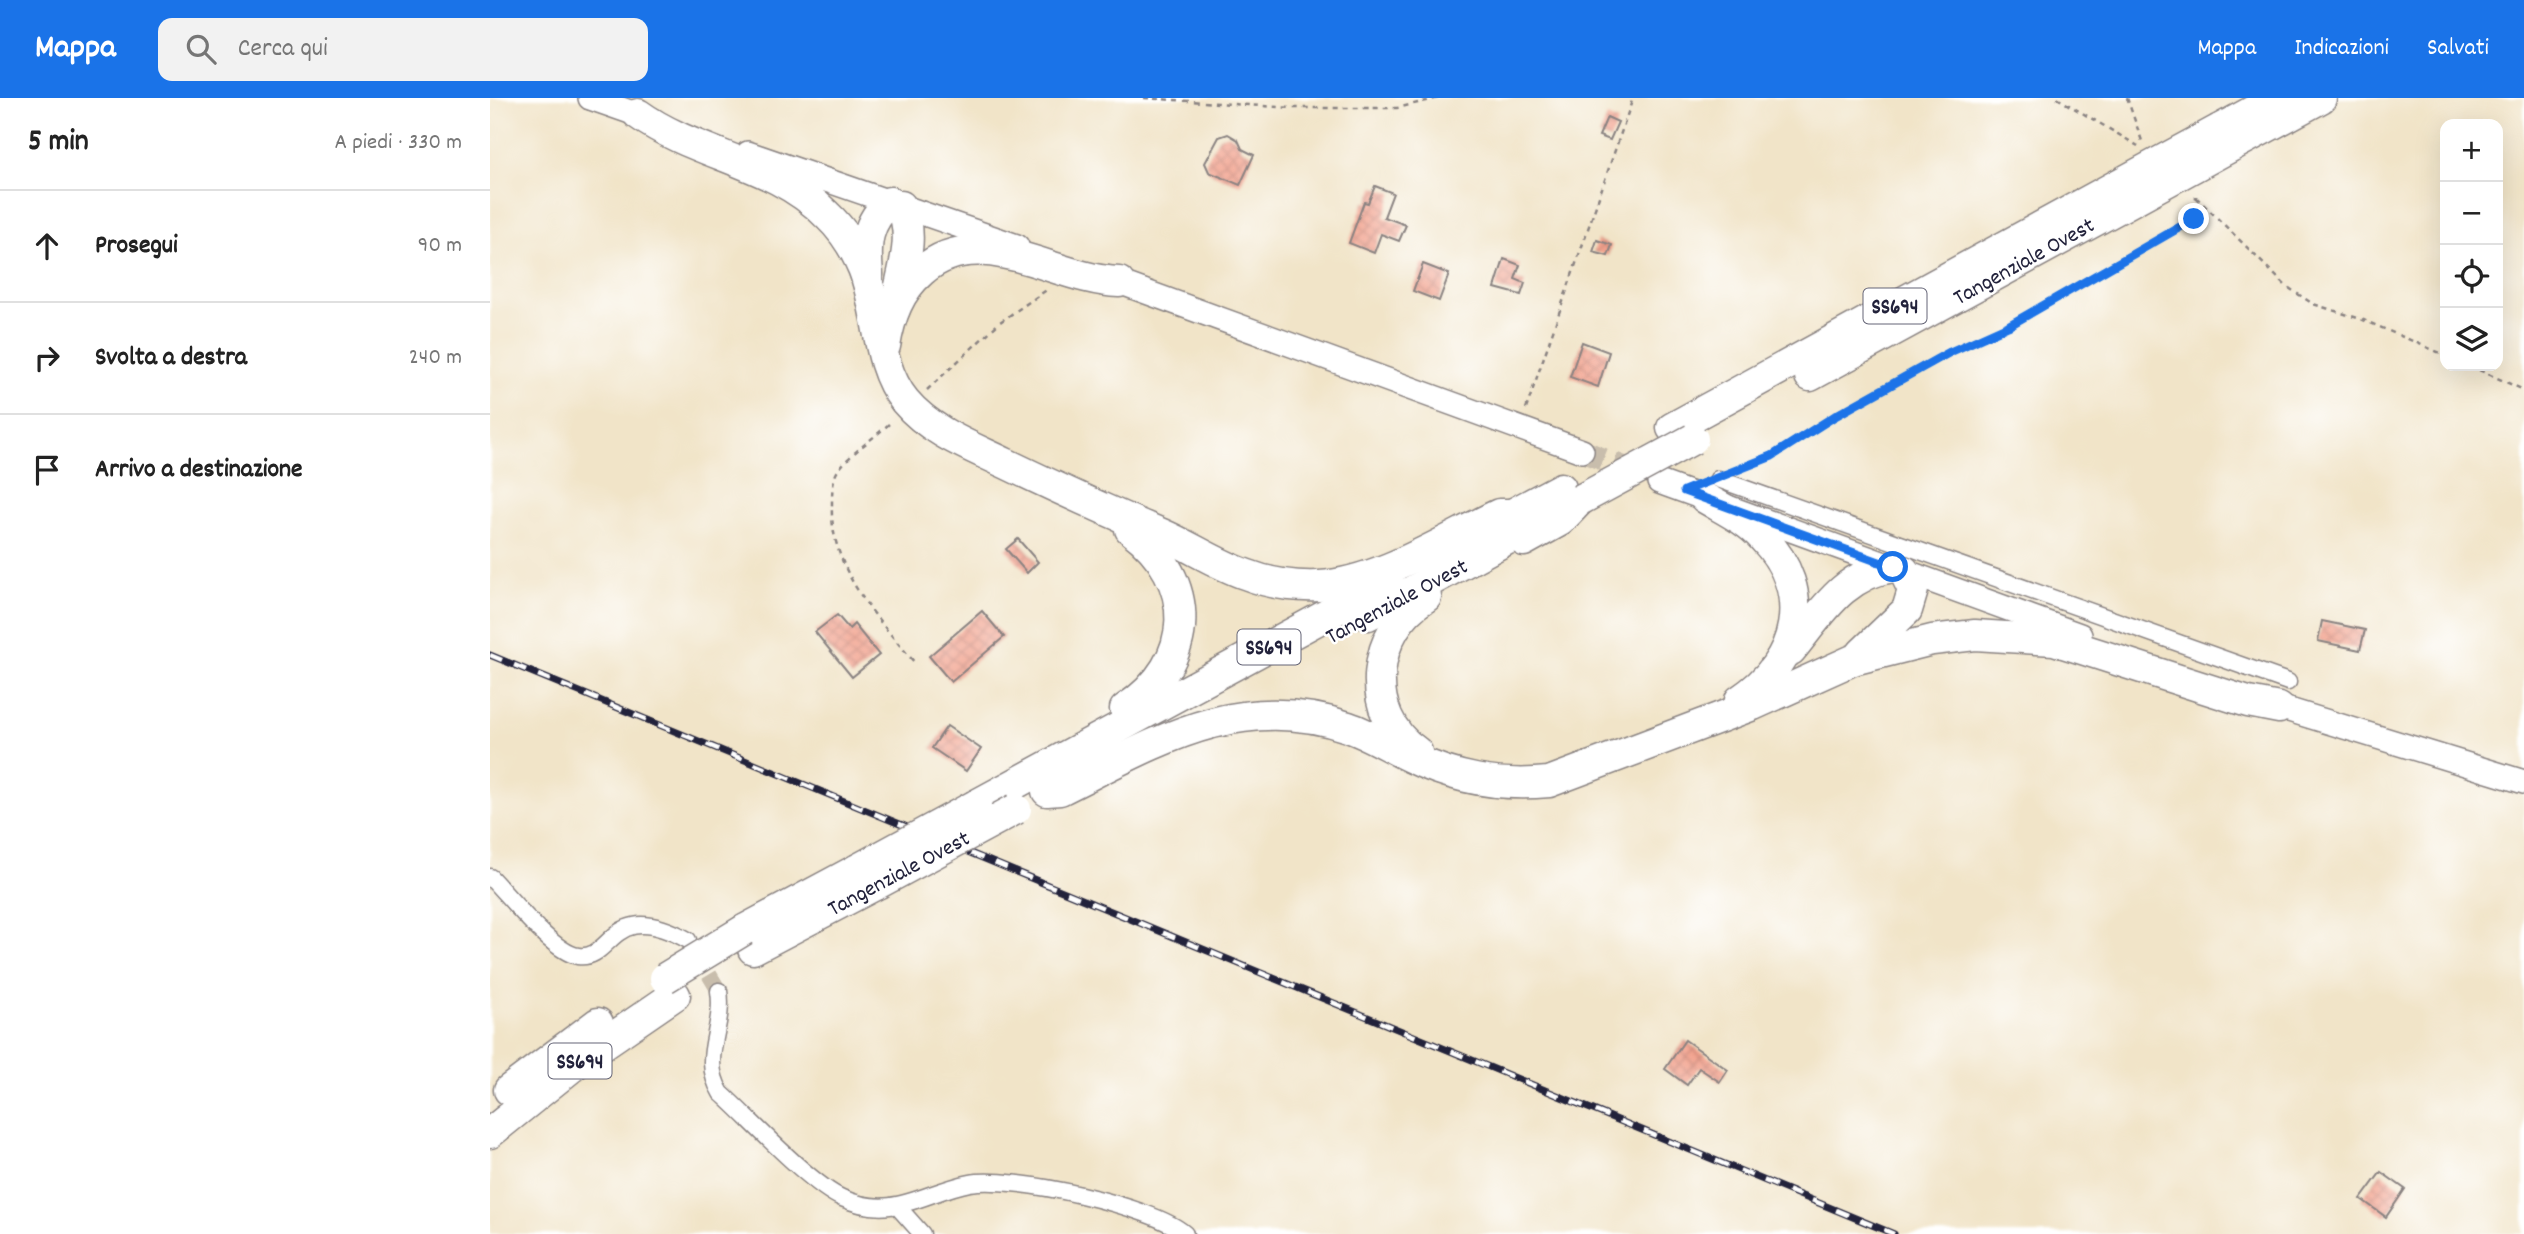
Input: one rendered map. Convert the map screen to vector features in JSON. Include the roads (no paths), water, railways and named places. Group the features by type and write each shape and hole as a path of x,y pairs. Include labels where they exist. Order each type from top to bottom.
{"highway":[{"name":"Tangenziale Ovest","path":"2225,138 2277,98"},
{"name":"Tangenziale Ovest","path":"868,877 997,803 1047,791 1571,494 2225,138 2321,98"},
{"path":"638,114 660,130 766,173 811,199 848,240 883,297"},
{"path":"883,297 908,246 906,216 895,204 879,212 868,234 888,324 883,354 903,399 931,425 1107,512 1165,535 1244,574 1296,586 1321,586 1380,570 1499,514 1512,514"},
{"path":"883,297 931,263 954,253 977,249 1001,252 1095,281 1119,282"},
{"path":"1712,489 1765,539 1787,576 1794,598 1794,624 1789,645 1780,663"},
{"path":"1449,773 1411,748 1394,730 1386,714 1379,691 1380,664 1387,641 1401,617 1422,600 1560,521 1571,494"},
{"name":"Tangenziale Ovest","path":"490,1106 559,1050 749,939 868,877 1512,514 1571,494"},
{"path":"997,803 1012,779 1140,699 1159,682 1173,657 1180,630 1180,602 1172,578 1158,553 1107,512"},
{"path":"1708,720 1768,680 1829,602 1845,587 1871,571 1899,569 1913,590 1907,610 1853,660"},
{"path":"1047,791 1060,790 1199,725 1262,715 1310,718 1348,727 1449,773 1493,783 1549,782 1569,777 1708,720 1752,705 1853,660 1932,640 1975,635 2023,636 2088,649 2248,702 2283,695"},
{"name":"Tangenziale Ovest","path":"490,1133 670,986"}],"street":[{"path":"590,98 1119,282 1582,452"},
{"path":"1658,482 1712,489 2524,782"},
{"path":"1712,489 1899,569 2283,695"},
{"path":"490,877 548,937 569,953 580,956 591,953 628,926 645,923 662,926 688,940"},
{"path":"719,991 722,1008 710,1059 711,1076 721,1093 818,1181 841,1198 898,1207 971,1183 991,1182 1107,1201 1140,1212 1185,1234"},
{"path":"898,1207 922,1234"}],"tunnel":[{"path":"1582,451 1643,475"},
{"path":"697,954 719,991"}],"railway":[{"path":"490,655 1894,1234"}]}
